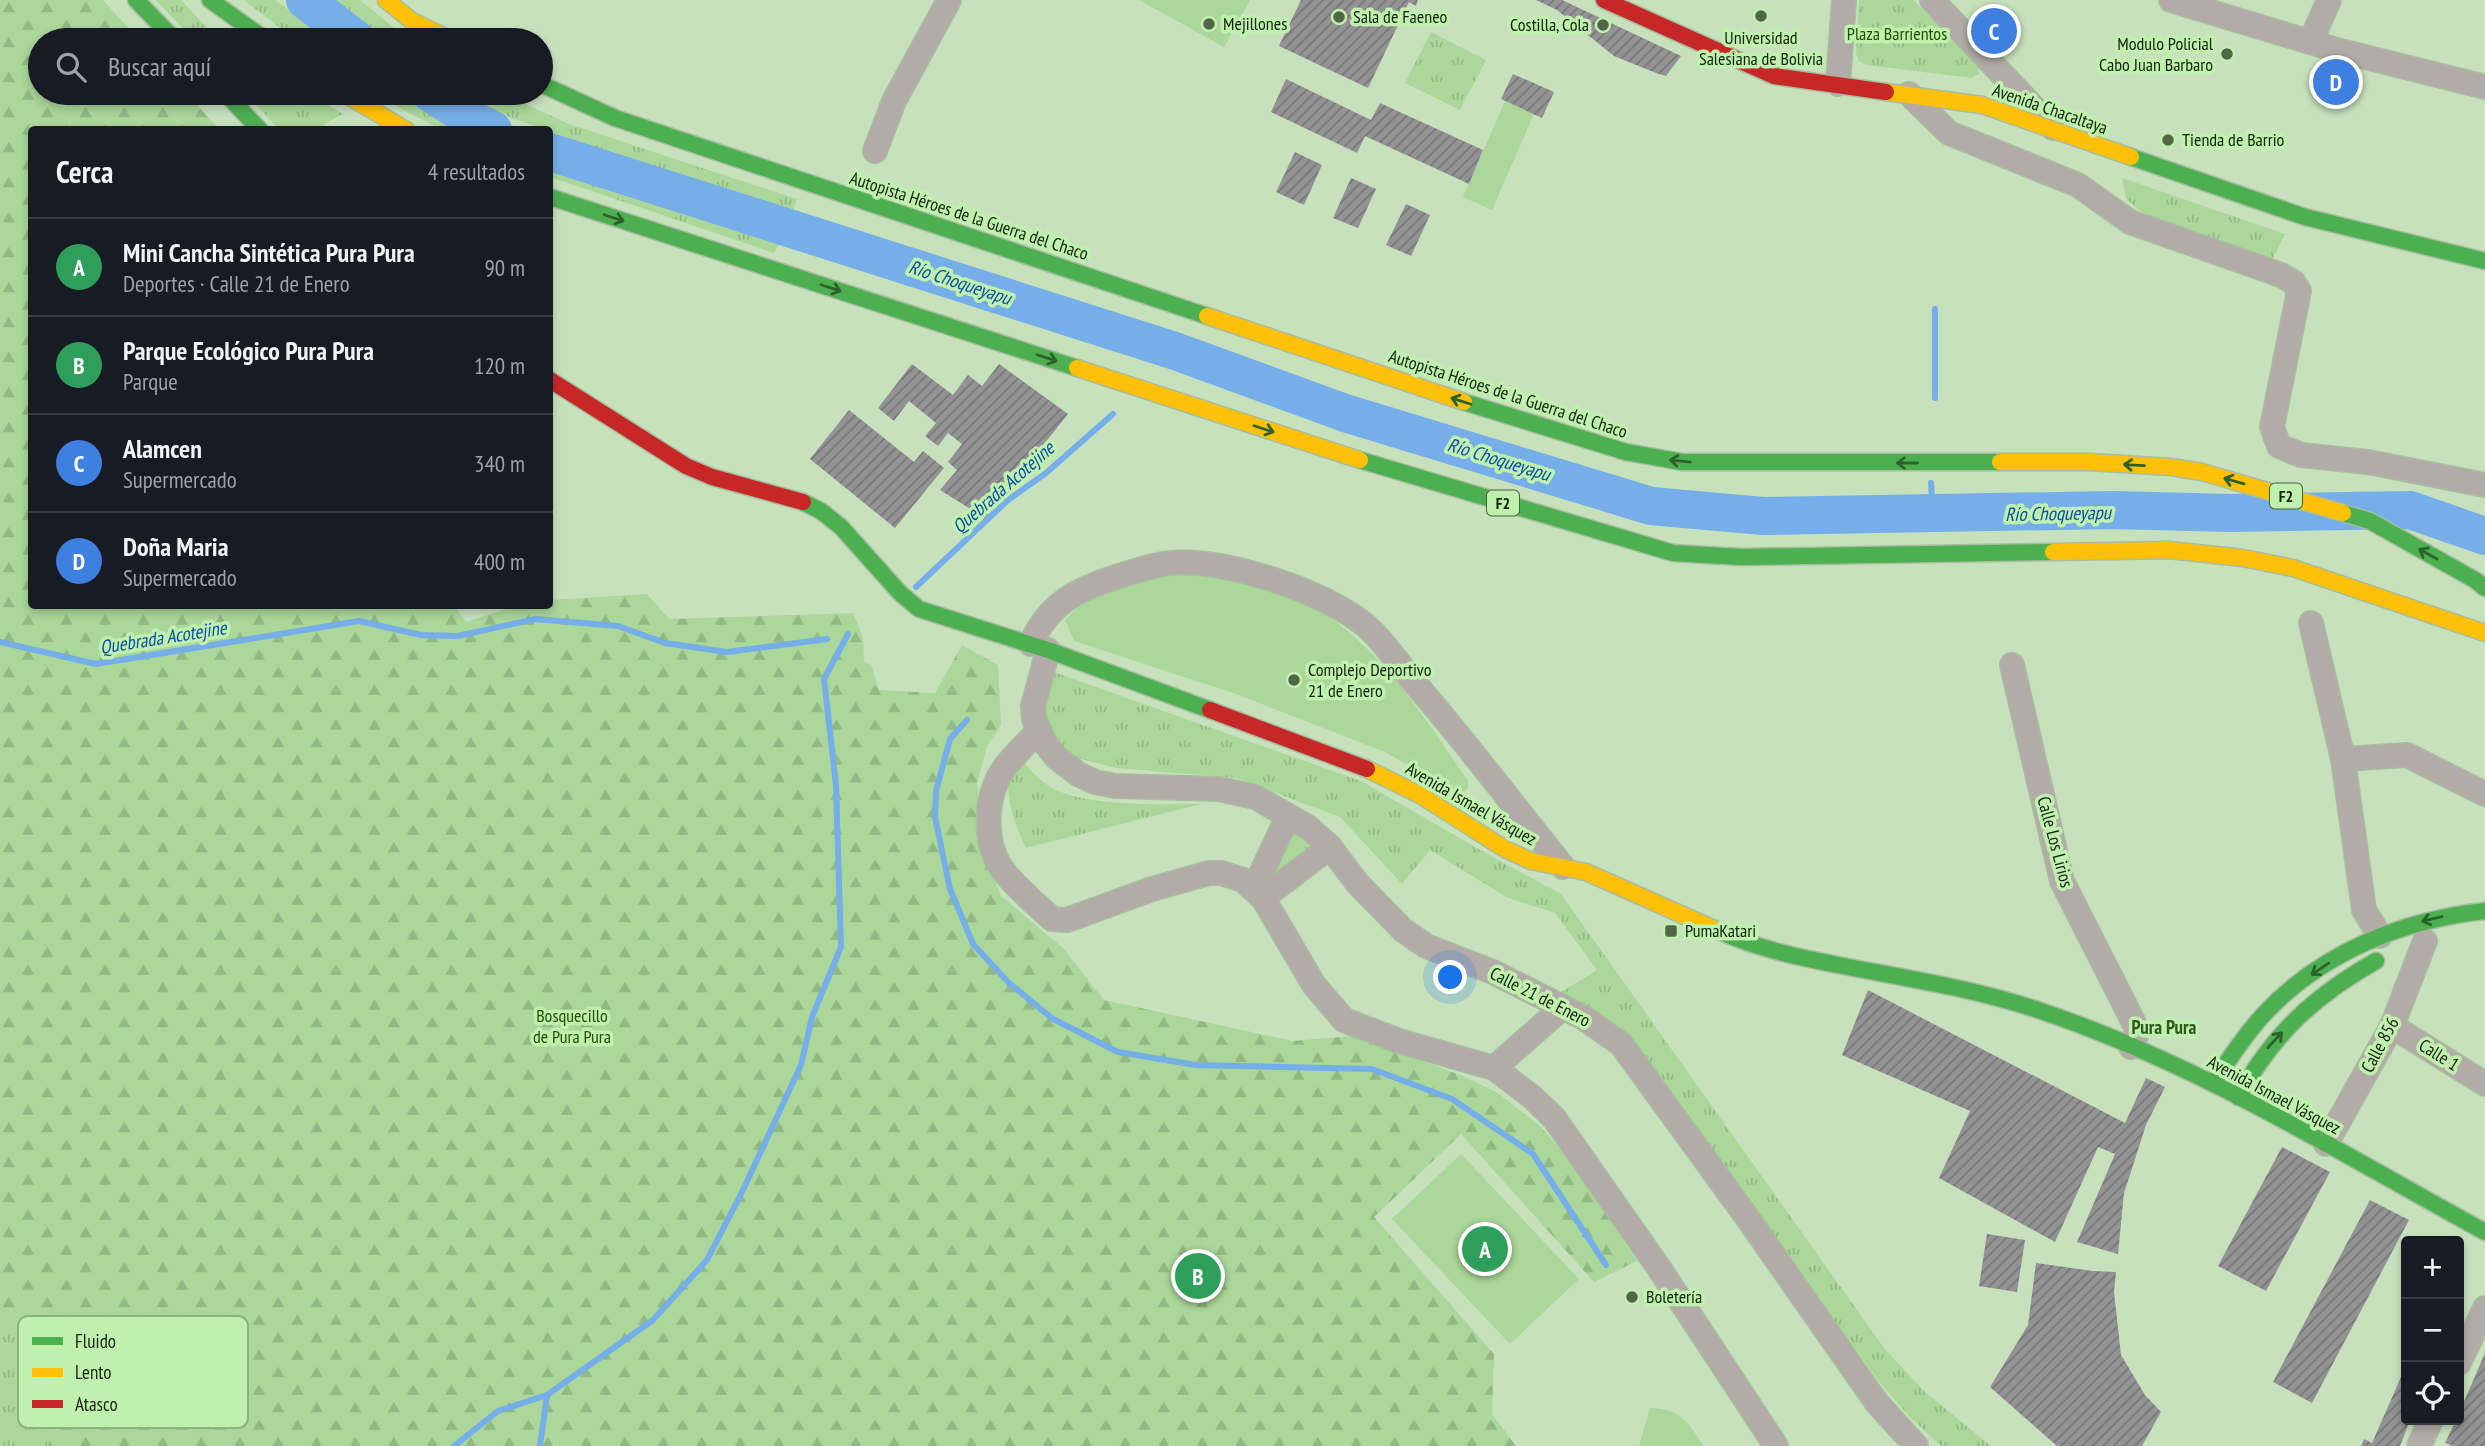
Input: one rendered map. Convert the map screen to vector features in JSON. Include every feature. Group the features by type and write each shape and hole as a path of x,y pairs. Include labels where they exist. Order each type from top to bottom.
{"main road":[{"path":"136,0 163,28"},
{"path":"211,0 250,28"},
{"path":"386,0 412,22 425,28"},
{"name":"Avenida Chacaltaya","path":"1604,0 1774,76 1982,105 2305,217 2485,261"},
{"name":"Autopista Héroes de la Guerra del Chaco","path":"553,90 615,118 1524,422 1626,452 1682,462 2090,462 2171,467 2202,472 2370,521 2485,588"},
{"path":"236,105 256,126"},
{"path":"363,105 399,126"},
{"name":"F2","path":"553,198 1350,457 1673,553 1741,557 2169,550 2243,558 2293,568 2485,633"},
{"name":"Avenida Ismael Vásquez","path":"553,382 686,466 712,477 803,502 821,511 841,527 900,593 919,608 1040,647 1378,773 1420,794 1505,849 1531,861 1587,872 1729,936 1777,953 2002,998 2039,1010 2213,1083 2485,1232"},
{"path":"2238,1097 2267,1048 2305,1007 2392,946 2400,928 2437,918 2485,911"},
{"path":"2213,1083 2272,1006 2321,967 2392,946 2432,940"}],"street":[{"path":"875,151 894,101 949,0"},
{"path":"1838,84 1844,0"},
{"path":"1931,0 2058,133"},
{"path":"2171,0 2333,49 2485,87"},
{"path":"2311,41 2329,0"},
{"path":"1909,94 1949,133 2078,185 2130,222 2281,275 2293,282 2299,290 2272,427 2279,446 2301,455 2368,462 2485,485"},
{"name":"Calle 21 de Enero","path":"1563,867 1428,698 1366,626 1342,610 1296,588 1215,566 1173,563 1153,566 1096,583 1075,593 1054,608 1039,626 1040,647 1034,719 1045,743 1056,757 1078,774 1095,782 1115,786 1219,789 1255,797 1308,827 1330,847 1357,884 1403,930 1426,946 1493,972 1584,1018 1621,1044 1877,1403 1916,1446"},
{"path":"2311,623 2343,759 2364,910 2392,946"},
{"name":"Calle Los Lirios","path":"2012,665 2062,881 2138,1031 2131,1047"},
{"path":"1040,730 1005,767 994,787 989,804 989,831 1004,872 1052,919 1067,920 1152,889 1209,873 1243,880 1259,894 1314,985 1344,1020 1399,1041 1494,1068 1554,1118 1659,1268 1776,1446"},
{"path":"2343,759 2407,755 2485,794"},
{"path":"1259,894 1289,816"},
{"path":"1259,894 1330,847"},
{"name":"Calle 856","path":"2326,1144 2392,1026 2432,940"},
{"path":"1494,1068 1562,1008"},
{"name":"Calle 1","path":"2392,1026 2485,1084"},
{"path":"2459,1362 2485,1308"},
{"path":"2419,1446 2429,1425"}],"green space":[{"name":"Bosquecillo de Pura Pura","path":"0,0 103,0 128,28 28,28 28,105 197,105 216,126 28,126 28,609 456,609 466,622 506,609 553,609 553,600 647,594 669,619 853,613 863,637 864,661 871,665 879,690 935,693 962,645 998,665 1001,725 987,746 977,784 986,859 1001,896 1063,948 1104,1000 1293,1041 1352,1036 1463,1076 1498,1093 1541,1127 1574,1166 1637,1261 1594,1282 1461,1134 1374,1217 1494,1354 1492,1414 1516,1446 48,1446 53,1428 248,1428 248,1316 43,1316 36,1310 0,1317"},
{"path":"156,0 181,0 207,28 183,28"},
{"path":"244,0 275,0 314,28 280,28"},
{"path":"327,0 360,0 394,28 363,28"},
{"name":"Mejillones","path":"1139,0 1250,0 1224,47"},
{"name":"Plaza Barrientos","path":"1859,0 1913,0 1978,66 1979,74 1972,78 1866,65 1859,61 1856,54"},
{"path":"1431,32 1486,60 1460,110 1405,83"},
{"path":"1505,101 1534,114 1492,210 1463,197"},
{"path":"256,105 328,105 343,114 324,126 276,126"},
{"path":"394,105 425,105 460,126 434,126"},
{"path":"482,105 527,105 569,124 797,199 792,214 553,133 553,126 534,126"},
{"path":"553,160 785,232 774,253 553,178"},
{"path":"2122,178 2285,234 2272,260 2153,221 2126,199"},
{"name":"Complejo Deportivo 21 de Enero","path":"1221,573 1298,598 1350,633 1373,655 1414,703 1468,781 1468,788 1460,795 1385,752 1236,694 1074,641 1065,620 1101,592 1119,584 1157,576"},
{"path":"1051,671 1361,781 1561,894 1884,1348 1924,1391 1991,1446 1941,1446 1909,1416 1881,1384 1621,1030 1555,996 1597,970 1555,913 1508,898 1430,850 1402,884 1340,817 1236,778 1117,768 1065,755 1051,732 1045,715"},
{"path":"1017,755 1043,782 1069,795 1106,802 1202,804 1026,848 1013,814 1008,789 1011,765"},
{"path":"1293,828 1317,846 1267,884"},
{"path":"1461,1154 1579,1279 1510,1344 1392,1219"},
{"path":"36,1310 43,1316 18,1316 18,1428 53,1428 48,1446 0,1446 0,1317"},
{"path":"1650,1408 1669,1411 1683,1418 1704,1446 1639,1446"}],"building":[{"path":"1301,0 1418,0 1416,6 1409,2 1368,88 1279,46"},
{"path":"1536,0 1562,0 1681,56 1666,76 1656,73 1614,56 1557,10"},
{"path":"1513,74 1554,92 1542,118 1501,99"},
{"path":"1286,79 1371,120 1380,103 1483,150 1469,184 1365,136 1357,153 1271,112"},
{"path":"1295,152 1322,165 1304,205 1276,192"},
{"path":"1351,178 1376,189 1358,228 1333,218"},
{"path":"1406,204 1430,215 1411,256 1386,245"},
{"path":"912,364 953,395 968,375 982,386 999,364 1068,414 985,518 940,490 957,470 948,462 962,444 948,433 938,446 925,436 936,423 909,401 894,421 878,408"},
{"path":"849,410 914,462 923,451 944,468 895,528 810,459"},
{"path":"1868,990 2125,1123 2146,1078 2165,1087 2146,1125 2124,1193 2118,1254 2077,1242 2115,1154 2098,1147 2055,1242 1939,1178 1970,1111 1842,1055"},
{"path":"2282,1147 2330,1172 2266,1291 2218,1266"},
{"path":"2370,1200 2409,1220 2312,1403 2273,1382"},
{"path":"1987,1234 2025,1240 2017,1292 1979,1286"},
{"path":"2036,1263 2116,1272 2114,1292 2121,1355 2145,1395 2161,1412 2142,1446 2057,1446 1990,1387 2028,1325"},
{"path":"2485,1353 2485,1446 2453,1446 2445,1443 2454,1425 2464,1425 2464,1401"},
{"path":"2401,1377 2401,1425 2408,1425 2400,1446 2361,1446 2364,1439 2372,1443"}],"waterway":[{"name":"Río Choqueyapu","path":"305,0 341,28"},
{"name":"Río Choqueyapu","path":"449,105 485,126"},
{"name":"Río Choqueyapu","path":"553,153 1175,351 1345,413 1651,506 1763,516 2113,510 2231,513 2410,510 2485,536"},
{"path":"1935,309 1935,398"},
{"name":"Quebrada Acotejine","path":"916,587 1008,500 1046,473 1113,414"},
{"path":"1931,483 1933,513"},
{"name":"Quebrada Acotejine","path":"0,642 96,664 359,621 421,635 458,636 535,619 618,626 665,643 727,652 827,639"},
{"path":"454,1446 498,1411 547,1395 653,1320 707,1260 743,1190 801,1065 812,1017 841,947 836,785 824,679 848,634"},
{"path":"967,720 950,739 936,791 935,817 950,889 973,944 1009,983 1053,1019 1118,1052 1196,1065 1372,1069 1452,1099 1533,1154 1606,1265"},
{"path":"540,1446 547,1395"}],"traffic: fast":[{"path":"136,0 163,28"},
{"path":"210,0 249,28"},
{"path":"553,90 615,118 1207,316"},
{"path":"236,105 256,126"},
{"path":"2131,157 2305,217 2485,261"},
{"path":"553,198 1077,368"},
{"path":"1464,402 1626,452 1682,462 2000,462"},
{"path":"1360,460 1673,553 1741,557 2053,552"},
{"path":"803,502 821,511 841,527 900,593 919,609 1048,650 1210,710"},
{"path":"2343,513 2370,521 2485,588"},
{"path":"2213,1083 2264,1014 2311,973 2394,931 2454,915 2485,911"},
{"path":"1721,932 1793,956 1986,995 2094,1030 2208,1081 2485,1232"},
{"path":"2238,1097 2266,1054 2297,1018 2333,988 2376,961"}],"traffic: slow":[{"path":"386,0 412,21 426,28"},
{"path":"1886,92 1982,105 2131,157"},
{"path":"363,105 399,126"},
{"path":"1207,316 1464,402"},
{"path":"1077,368 1360,460"},
{"path":"2000,462 2090,462 2171,467 2202,472 2343,513"},
{"path":"2053,552 2169,550 2243,558 2293,568 2485,633"},
{"path":"1367,769 1420,795 1505,849 1531,861 1586,872 1721,932"}],"traffic: jam":[{"path":"1604,0 1774,76 1886,92"},
{"path":"553,382 686,466 712,477 803,502"},
{"path":"1210,710 1367,769"}],"place":[{"name":"Universidad Salesiana de Bolivia","path":"1761,16"},
{"name":"Sala de Faeneo","path":"1339,17"},
{"name":"Mejillones","path":"1209,24"},
{"name":"Costilla, Cola","path":"1603,25"},
{"name":"Alamcen","path":"1994,31"},
{"name":"Modulo Policial Cabo Juan Barbaro","path":"2227,54"},
{"name":"Doña Maria","path":"2336,82"},
{"name":"Tienda de Barrio","path":"2168,140"},
{"name":"Complejo Deportivo 21 de Enero","path":"1294,680"},
{"name":"PumaKatari","path":"1671,931"},
{"name":"Mini Cancha Sintética Pura Pura","path":"1485,1249"},
{"name":"Parque Ecológico Pura Pura","path":"1198,1276"},
{"name":"Boletería","path":"1632,1297"}],"district":[{"name":"Pura Pura","path":"2164,1027"}]}
